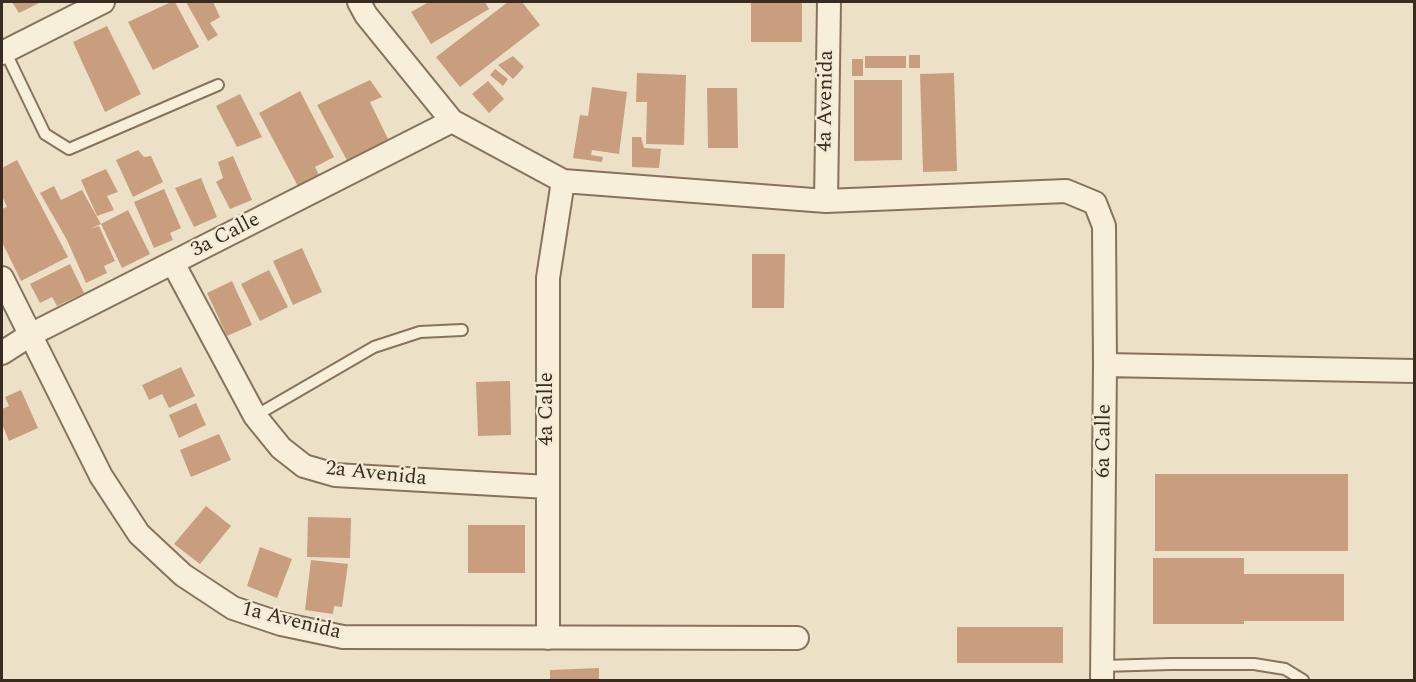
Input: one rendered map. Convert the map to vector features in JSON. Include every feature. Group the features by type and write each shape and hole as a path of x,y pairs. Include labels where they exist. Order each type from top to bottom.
{"street":[{"path":"3,52 103,2"},
{"path":"359,2 366,15 452,121 563,181 826,201"},
{"name":"4a Avenida","path":"826,201 829,2"},
{"name":"3a Calle","path":"2,353 30,336 452,121"},
{"name":"4a Calle","path":"548,638 548,278 563,181"},
{"name":"6a Calle","path":"826,201 1066,191 1095,203 1104,226 1106,365 1102,673"},
{"name":"2a Avenida","path":"173,263 255,416 282,448 304,466 335,475 548,487"},
{"name":"1a Avenida","path":"2,278 101,476 139,534 183,575 233,608 282,624 343,637 797,639"},
{"path":"1106,365 1414,371"}],"lane":[{"path":"3,52 45,134 69,149 218,85"},
{"path":"255,416 374,347 420,332 462,330"},
{"path":"1102,673 1171,664 1254,664 1285,669 1304,681"}],"building":[{"path":"12,2 41,2 19,13"},
{"path":"175,2 199,47 153,70 128,22"},
{"path":"186,2 213,2 220,17 210,23 218,35 208,41"},
{"path":"429,2 485,2 489,9 431,44 411,12"},
{"path":"508,2 522,2 540,25 460,87 436,57"},
{"path":"751,2 802,2 802,42 751,42"},
{"path":"107,26 141,94 105,112 73,42"},
{"path":"909,55 920,55 920,68 909,68"},
{"path":"513,56 524,67 513,79 498,65"},
{"path":"865,56 906,56 906,68 865,68"},
{"path":"852,59 863,59 863,76 852,76"},
{"path":"495,69 508,79 503,86 490,75"},
{"path":"637,73 686,75 684,145 646,144 647,102 636,102"},
{"path":"954,73 957,171 923,172 920,74"},
{"path":"370,80 382,97 370,102 390,143 349,164 317,105"},
{"path":"854,80 902,80 902,160 854,161"},
{"path":"488,81 504,99 489,113 472,94"},
{"path":"592,87 627,92 619,154 592,150 591,155 603,157 602,162 573,158 580,115 588,116"},
{"path":"707,88 737,88 738,148 708,148"},
{"path":"300,91 334,157 315,167 321,179 300,190 259,113"},
{"path":"240,94 262,137 237,147 216,106"},
{"path":"632,137 641,137 644,148 661,149 659,168 632,167"},
{"path":"138,150 144,157 151,156 163,182 133,197 116,160"},
{"path":"233,156 252,200 230,209 216,182 223,178 218,162"},
{"path":"17,160 68,257 21,281 2,242 2,209 7,207 2,196 2,168"},
{"path":"106,169 118,192 107,196 114,210 97,216 81,180"},
{"path":"201,178 217,217 194,227 175,188"},
{"path":"54,186 61,200 82,190 101,224 90,229 99,226 115,261 104,266 107,273 86,283 67,240 40,193"},
{"path":"164,189 181,228 170,233 173,240 154,248 134,202"},
{"path":"128,210 150,254 122,268 101,224"},
{"path":"302,248 322,292 293,305 273,261"},
{"path":"752,254 785,254 784,308 752,308"},
{"path":"70,264 84,293 57,306 52,297 40,303 30,284"},
{"path":"269,270 288,307 260,321 241,284"},
{"path":"232,281 252,325 227,336 207,293"},
{"path":"181,367 195,396 169,408 162,394 149,400 142,385"},
{"path":"510,381 511,435 478,436 476,382"},
{"path":"21,390 38,428 9,441 2,424 2,409 9,406 5,397"},
{"path":"196,403 206,425 179,438 169,415"},
{"path":"219,434 231,460 191,477 180,450"},
{"path":"1155,474 1348,474 1348,551 1155,551"},
{"path":"206,506 231,526 200,564 174,544"},
{"path":"308,517 351,518 350,558 307,557"},
{"path":"468,525 525,525 525,573 468,573"},
{"path":"260,547 292,559 277,598 247,586"},
{"path":"1153,558 1244,558 1244,574 1344,574 1344,621 1153,624"},
{"path":"311,560 348,564 342,607 334,606 333,614 305,610"},
{"path":"957,627 1063,627 1063,663 957,663"},
{"path":"599,668 599,680 550,680 550,670"}]}
